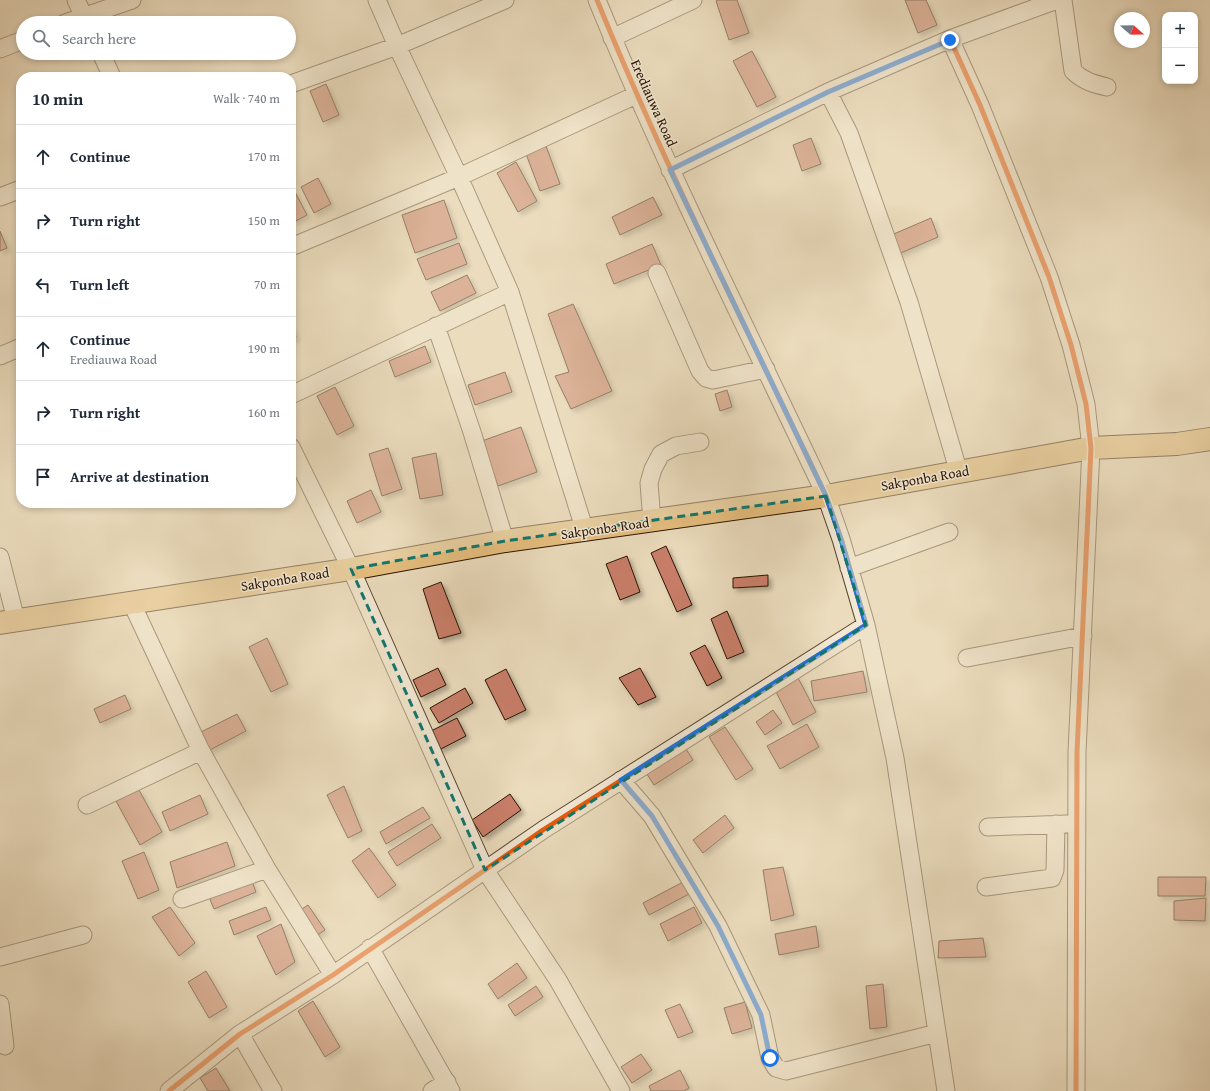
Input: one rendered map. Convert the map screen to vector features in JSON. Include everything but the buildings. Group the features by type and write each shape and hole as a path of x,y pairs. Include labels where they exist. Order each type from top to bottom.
{"main road":[{"name":"Sakponba Road","path":"8,622 351,569 506,542 826,496 1091,448 1177,444 1210,438"}],"street":[{"path":"76,0 84,16"},
{"path":"92,16 132,0"},
{"path":"377,0 459,177 510,292 585,531"},
{"path":"296,82 397,46 505,0"},
{"name":"Erediauwa Road","path":"597,0 636,95 670,170 826,496 866,625 895,758 946,1091"},
{"path":"612,38 693,0"},
{"path":"670,170 828,92 950,40 1057,0"},
{"path":"1063,0 1073,71 1080,78 1107,87"},
{"path":"950,40 980,105 1049,277 1071,345 1086,404 1091,448 1077,752 1076,1091"},
{"path":"0,49 16,43"},
{"path":"104,60 110,72"},
{"path":"828,92 849,133 909,302 959,472"},
{"path":"296,245 459,177 636,95"},
{"path":"0,197 16,190"},
{"path":"657,273 700,372 706,378 713,380 766,369"},
{"path":"296,393 510,292"},
{"path":"436,326 472,432 506,542"},
{"path":"0,356 16,349"},
{"path":"652,521 649,483 653,469 661,454 676,446 700,442"},
{"path":"296,457 351,569 485,870 558,980 621,1091"},
{"path":"849,568 949,532"},
{"path":"0,557 8,622"},
{"path":"132,604 201,751 267,869 333,975"},
{"path":"169,1091 240,1034 333,975 485,870 621,780 866,625"},
{"path":"967,658 1082,636"},
{"path":"87,805 201,751"},
{"path":"621,780 652,816 718,926 761,1015 770,1058 776,1068 786,1071 937,1033"},
{"path":"988,827 1077,823"},
{"path":"986,887 1052,878 1055,870 1056,824"},
{"path":"182,899 267,869"},
{"path":"0,957 83,935"},
{"path":"370,948 449,1087 432,1091"},
{"path":"0,1004 5,1046"},
{"path":"240,1034 273,1091"}],"highlighted area":[{"path":"826,496 866,625 485,870 351,569 505,541"}],"cycle path":[{"path":"169,1091 240,1034 333,975 543,830 866,625 841,539 826,496 679,188 623,63 597,0"},
{"path":"950,39 980,105 1049,277 1071,345 1086,404 1091,448 1077,752 1076,1091"}],"route":[{"path":"770,1058 761,1015 718,926 652,816 621,780 866,625 841,539 826,496 670,170 828,92 950,40"}]}
